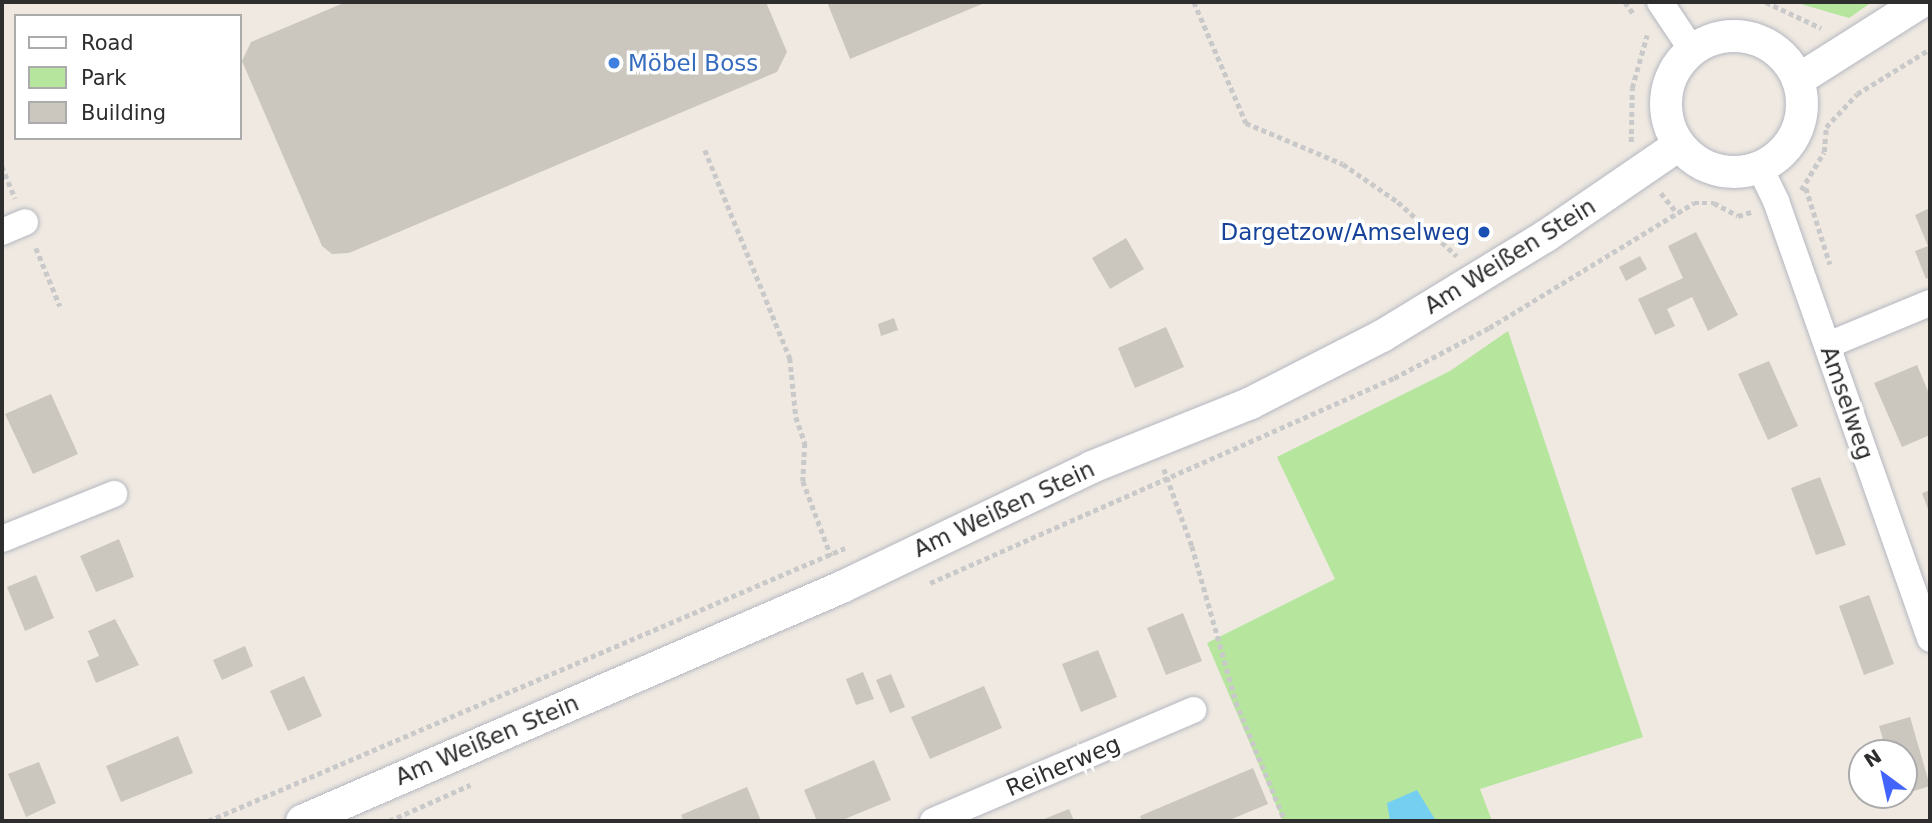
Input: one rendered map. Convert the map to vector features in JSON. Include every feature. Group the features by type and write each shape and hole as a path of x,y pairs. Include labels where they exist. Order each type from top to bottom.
{"street":[{"path":"1660,2 1692,50"},
{"path":"1798,80 1921,2"},
{"path":"1731,36 1753,38 1787,61 1798,80 1800,122 1792,141 1760,168 1715,171 1695,161 1679,145 1665,106 1677,65 1692,50 1731,36"},
{"name":"Am Weißen Stein","path":"302,821 842,587 1154,442 1251,403 1382,336 1546,236 1679,145"},
{"name":"Amselweg","path":"1760,168 1828,345 1930,639"},
{"path":"1828,345 1930,303"},
{"path":"2,540 114,494"},
{"name":"Reiherweg","path":"933,821 1193,710"}],"path":[{"path":"1194,2 1246,123 1343,164 1398,202 1461,261"},
{"path":"1766,2 1829,32"},
{"path":"1630,150 1632,88 1647,34"},
{"path":"1806,188 1824,152 1826,127 1857,94 1930,49"},
{"path":"705,150 789,358 796,417 805,443 803,481 842,587"},
{"path":"925,585 1394,378 1489,328 1693,203 1714,203 1738,215 1749,212"},
{"path":"1154,442 1192,547 1236,702 1285,821"},
{"path":"208,821 855,544"},
{"path":"389,821 478,782"}],"green space":[{"path":"1794,2 1872,2 1849,18"},
{"path":"1508,331 1643,737 1480,789 1492,821 1283,821 1207,643 1335,579 1277,457 1450,371"}],"water":[{"path":"1417,790 1436,821 1390,821 1387,803"}],"building":[{"path":"346,2 766,2 787,52 777,72 349,253 332,254 322,246 242,61 251,42"},
{"path":"827,2 987,2 850,59"},
{"path":"1930,208 1930,277 1926,279 1915,251 1928,246 1915,215"},
{"path":"1696,232 1738,315 1708,331 1692,297 1667,309 1675,326 1655,335 1638,299 1683,278 1668,246"},
{"path":"1126,238 1144,269 1110,289 1092,258"},
{"path":"1640,256 1647,269 1626,281 1619,267"},
{"path":"894,318 898,330 881,336 878,324"},
{"path":"1166,327 1184,367 1135,388 1118,348"},
{"path":"1769,361 1798,426 1768,440 1738,374"},
{"path":"1917,365 1930,396 1930,435 1902,447 1874,383"},
{"path":"51,394 78,454 33,474 5,414"},
{"path":"1820,477 1846,545 1816,555 1791,488"},
{"path":"1930,490 1930,515 1922,493"},
{"path":"119,539 134,577 96,592 80,556"},
{"path":"36,575 54,618 25,631 7,587"},
{"path":"1869,595 1894,664 1864,675 1839,606"},
{"path":"1183,613 1202,661 1166,675 1147,628"},
{"path":"115,619 139,665 96,683 87,661 99,656 88,631"},
{"path":"245,646 253,666 222,680 213,660"},
{"path":"1098,650 1117,697 1081,712 1062,664"},
{"path":"863,672 874,699 856,705 846,679"},
{"path":"891,674 905,707 890,713 876,680"},
{"path":"304,676 322,716 288,731 270,691"},
{"path":"984,686 1002,728 930,759 911,717"},
{"path":"1910,717 1916,739 1883,739 1879,726"},
{"path":"178,736 193,773 121,802 106,766"},
{"path":"1918,745 1930,786 1918,790"},
{"path":"874,760 891,800 840,821 817,821 804,790"},
{"path":"39,762 56,803 26,817 8,774"},
{"path":"1253,768 1268,804 1227,821 1142,821 1140,816"},
{"path":"747,787 761,821 684,821 681,815"},
{"path":"1069,809 1074,821 1039,821"}],"place":[{"name":"Möbel Boss","path":"614,63"},
{"name":"Dargetzow/Amselweg","path":"1484,232"}]}
